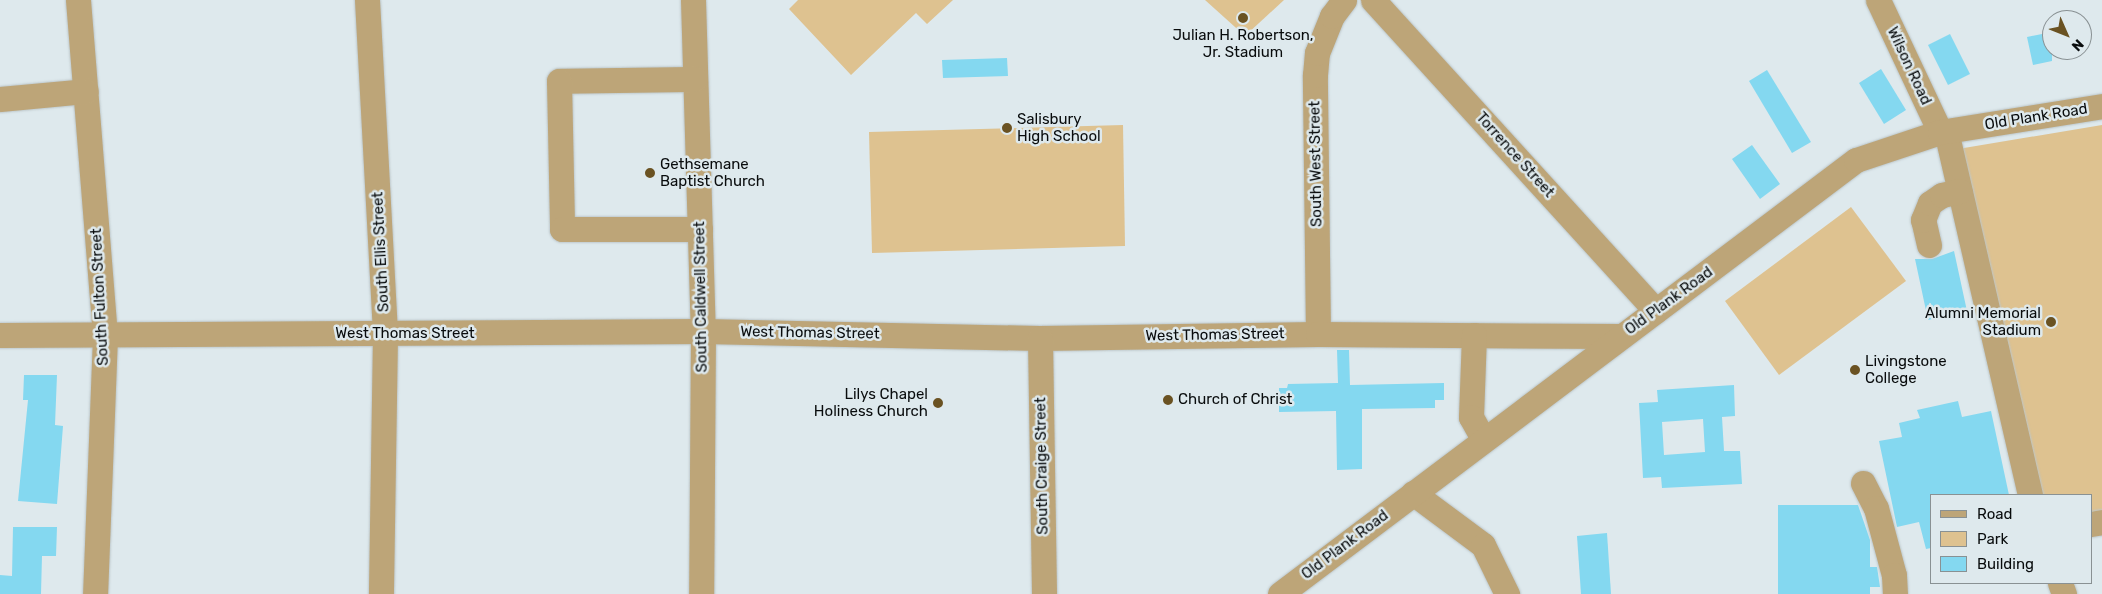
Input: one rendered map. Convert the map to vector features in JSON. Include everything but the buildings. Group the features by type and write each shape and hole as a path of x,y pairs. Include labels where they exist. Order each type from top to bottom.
{"street":[{"name":"South Fulton Street","path":"78,0 105,336 95,594"},
{"name":"South Ellis Street","path":"367,0 385,335 381,594"},
{"name":"South Caldwell Street","path":"692,0 703,331 701,594"},
{"name":"South West Street","path":"1318,334 1315,75 1317,53 1332,16 1344,0"},
{"name":"Torrence Street","path":"1373,0 1656,311"},
{"name":"Wilson Road","path":"1878,0 1943,132 1960,191 2030,494"},
{"path":"695,79 560,81 562,229 700,229"},
{"path":"0,99 86,91"},
{"name":"Old Plank Road","path":"1280,594 1856,160 1943,132 2102,106"},
{"path":"1928,245 1924,220 1930,203 1942,195 1960,191"},
{"name":"West Thomas Street","path":"0,335 385,335 703,331 1040,338 1318,334 1620,336"},
{"path":"1474,335 1471,417 1484,440"},
{"name":"South Craige Street","path":"1040,338 1044,594"},
{"path":"1863,483 1876,508 1894,575 1894,594"},
{"path":"1413,494 1483,545 1507,594"}],"green space":[{"path":"798,0 953,0 927,24 916,13 851,75 789,9"},
{"name":"Julian H. Robertson, Jr. Stadium","path":"1205,0 1284,0 1245,36"},
{"path":"1123,125 1125,246 872,253 869,132"},
{"name":"Alumni Memorial Stadium","path":"2102,125 2102,516 2092,517 2092,494 2040,494 1958,149"},
{"path":"1851,207 1906,281 1779,375 1725,301"}],"place":[{"name":"Julian H. Robertson, Jr. Stadium","path":"1243,18"},
{"name":"Salisbury High School","path":"1007,128"},
{"name":"Gethsemane Baptist Church","path":"650,173"},
{"name":"Alumni Memorial Stadium","path":"2051,322"},
{"name":"Livingstone College","path":"1855,370"},
{"name":"Church of Christ","path":"1168,400"},
{"name":"Lilys Chapel Holiness Church","path":"938,403"}]}
